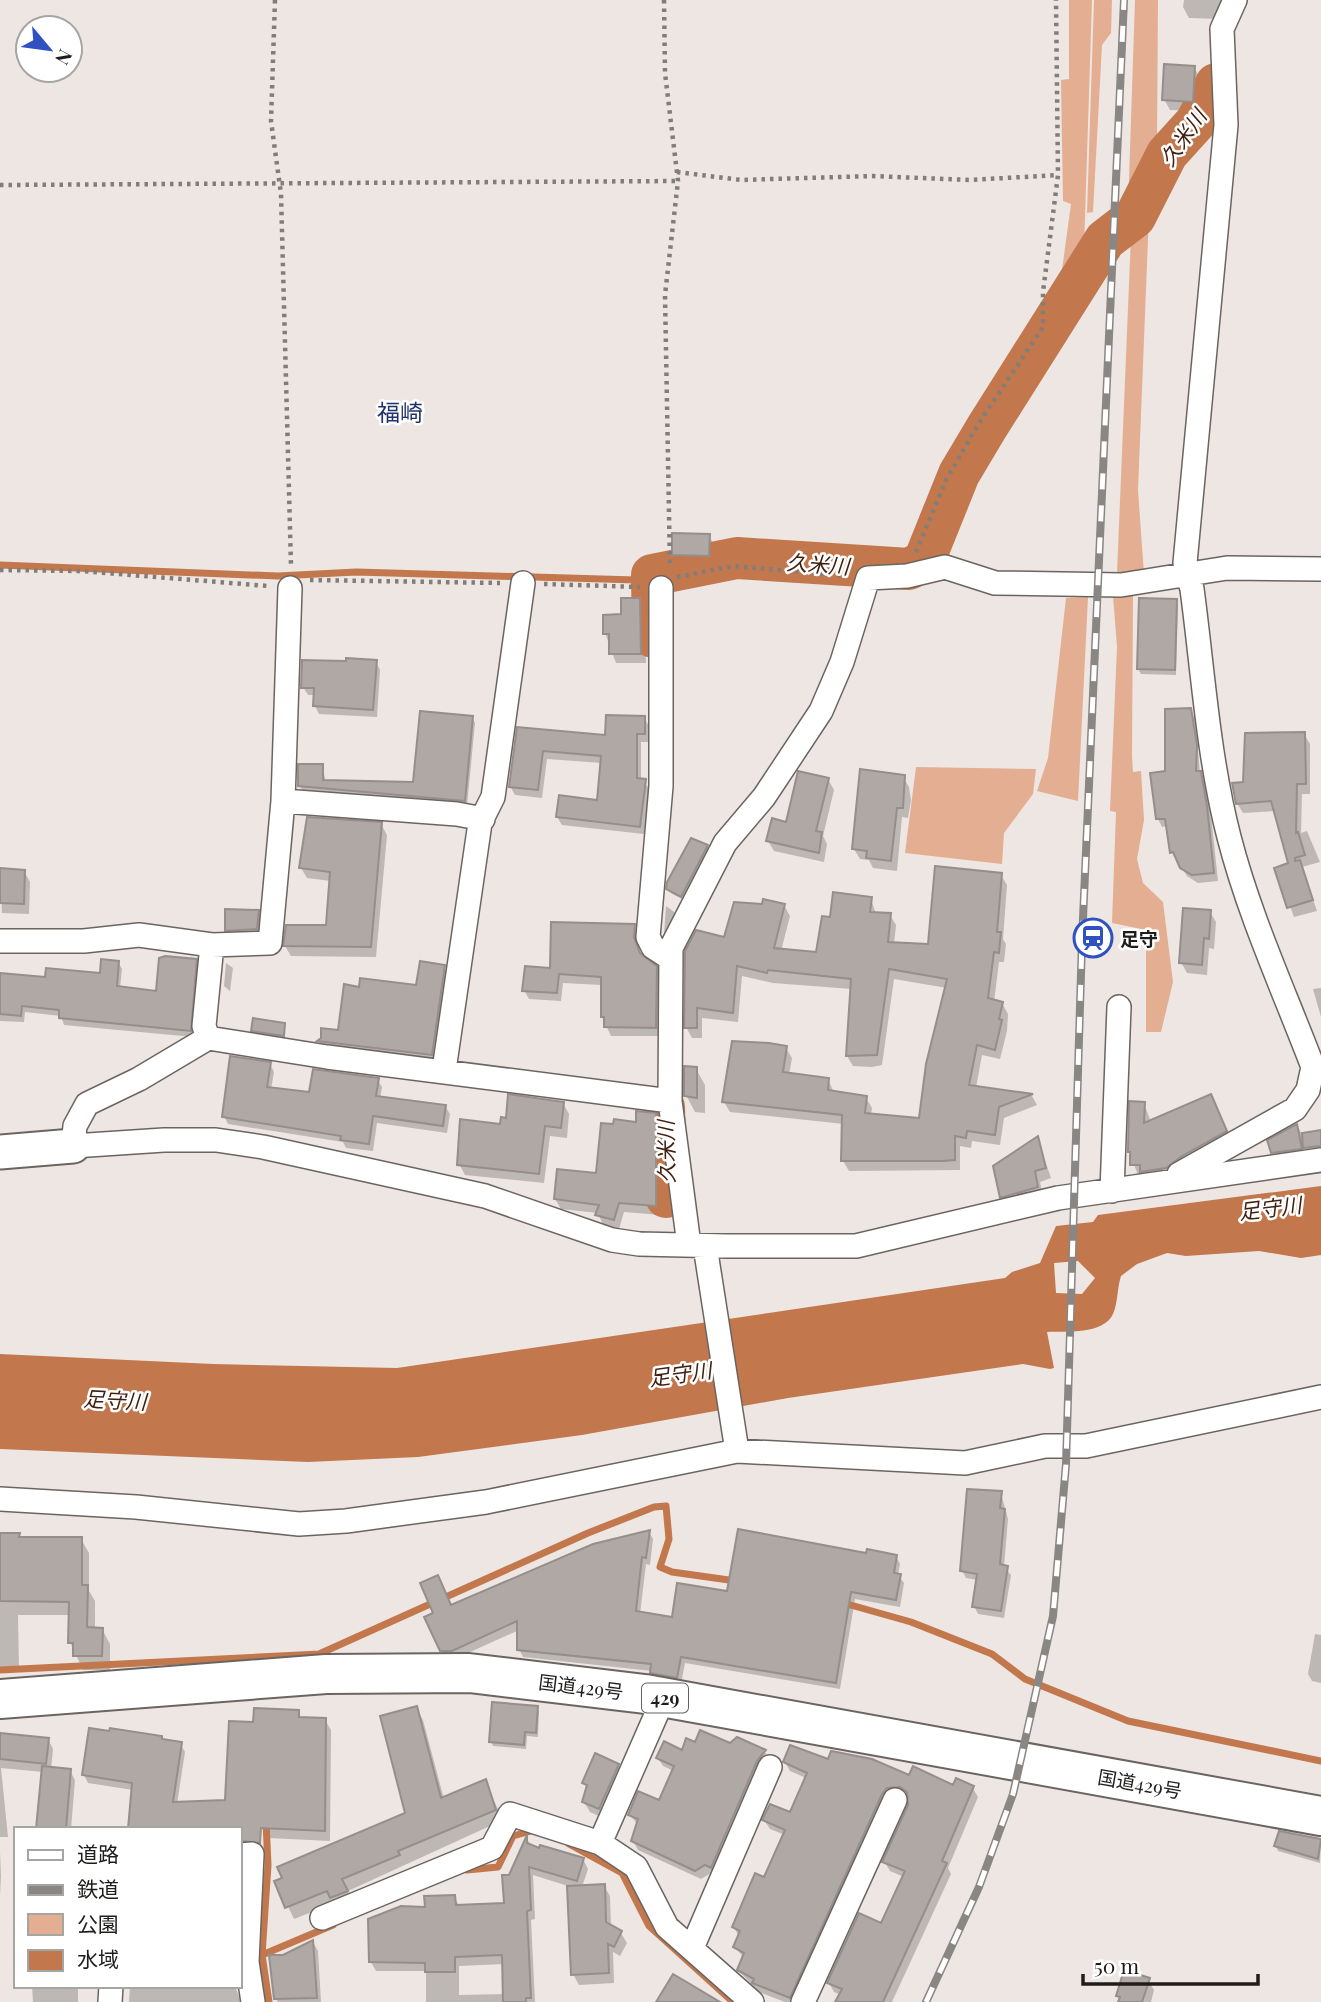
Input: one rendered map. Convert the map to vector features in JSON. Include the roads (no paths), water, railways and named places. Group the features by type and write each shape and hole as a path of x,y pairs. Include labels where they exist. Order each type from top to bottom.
{"highway":[{"name":"国道429号","path":"0,1699 326,1674 456,1673 664,1698 1321,1816"}],"street":[{"path":"1165,1182 1295,1109 1308,1090 1313,1067 1255,917 1229,839 1219,792 1185,563 1226,125 1222,29 1235,0"},
{"path":"736,1447 709,1269 697,1245 670,1101 671,948 692,902 725,843 764,797 821,711 842,662 868,578 907,576 945,567 995,583 1130,584 1227,568 1321,569"},
{"path":"0,941 84,941 139,935 212,945 270,943 284,801 290,580"},
{"path":"444,1070 478,831 493,797 523,583"},
{"path":"654,588 662,786 648,937 653,947 670,958"},
{"path":"284,801 457,814 483,819"},
{"path":"208,1038 204,1026 212,945"},
{"path":"1112,1191 1119,1007"},
{"path":"73,1146 75,1126 87,1104 139,1079 208,1038 327,1057 670,1101"},
{"path":"0,1152 164,1140 216,1140 263,1147 485,1196 612,1240 697,1245 856,1246 1058,1198 1321,1160"},
{"path":"0,1499 136,1507 287,1523 346,1521 486,1502 736,1447 965,1463 1045,1446 1086,1446 1321,1397"},
{"path":"600,1843 664,1698"},
{"path":"692,1948 771,1767"},
{"path":"803,2002 895,1800"},
{"path":"322,1918 492,1848 510,1814 600,1843 636,1867 667,1927 752,2002"},
{"path":"242,1855 252,1854 243,1963 253,2002"}],"water":[{"name":"足守川","path":"1321,1186 1321,1255 1301,1258 1259,1251 1186,1256 1167,1253 1137,1264 1121,1276 1115,1310 1108,1321 1093,1329 1047,1332 1054,1368 1050,1369 1023,1364 788,1398 582,1435 418,1457 308,1462 0,1449 0,1354 213,1364 397,1368 1005,1278 1012,1272 1040,1263 1056,1226 1093,1222 1098,1215","holes":["1078,1261 1095,1278 1082,1294 1056,1293 1054,1263"]}],"waterway":[{"name":"久米川","path":"653,637 652,575 737,558 909,569 924,561 959,474 987,427 1105,240 1135,217 1167,154 1196,122 1216,84"},
{"path":"0,565 278,576 356,572 636,580 652,575"},
{"name":"久米川","path":"664,1107 666,1197"},
{"path":"0,1670 319,1654 588,1533 654,1507 666,1506 669,1539 660,1567 672,1572 736,1581"},
{"path":"840,1602 911,1622 992,1654 1025,1679 1128,1721 1321,1761"},
{"path":"266,1822 268,1865 262,1955 269,2002"},
{"path":"467,1870 498,1867 513,1836 531,1831"},
{"path":"569,1844 622,1873 649,1926 733,2002"},
{"path":"262,1955 333,1925"}],"railway":[{"path":"926,2002 979,1887 1013,1794 1053,1616 1066,1464 1082,941 1124,0"}],"place":[{"name":"足守","path":"1093,938"}],"district":[{"name":"福崎","path":"400,411"}]}
